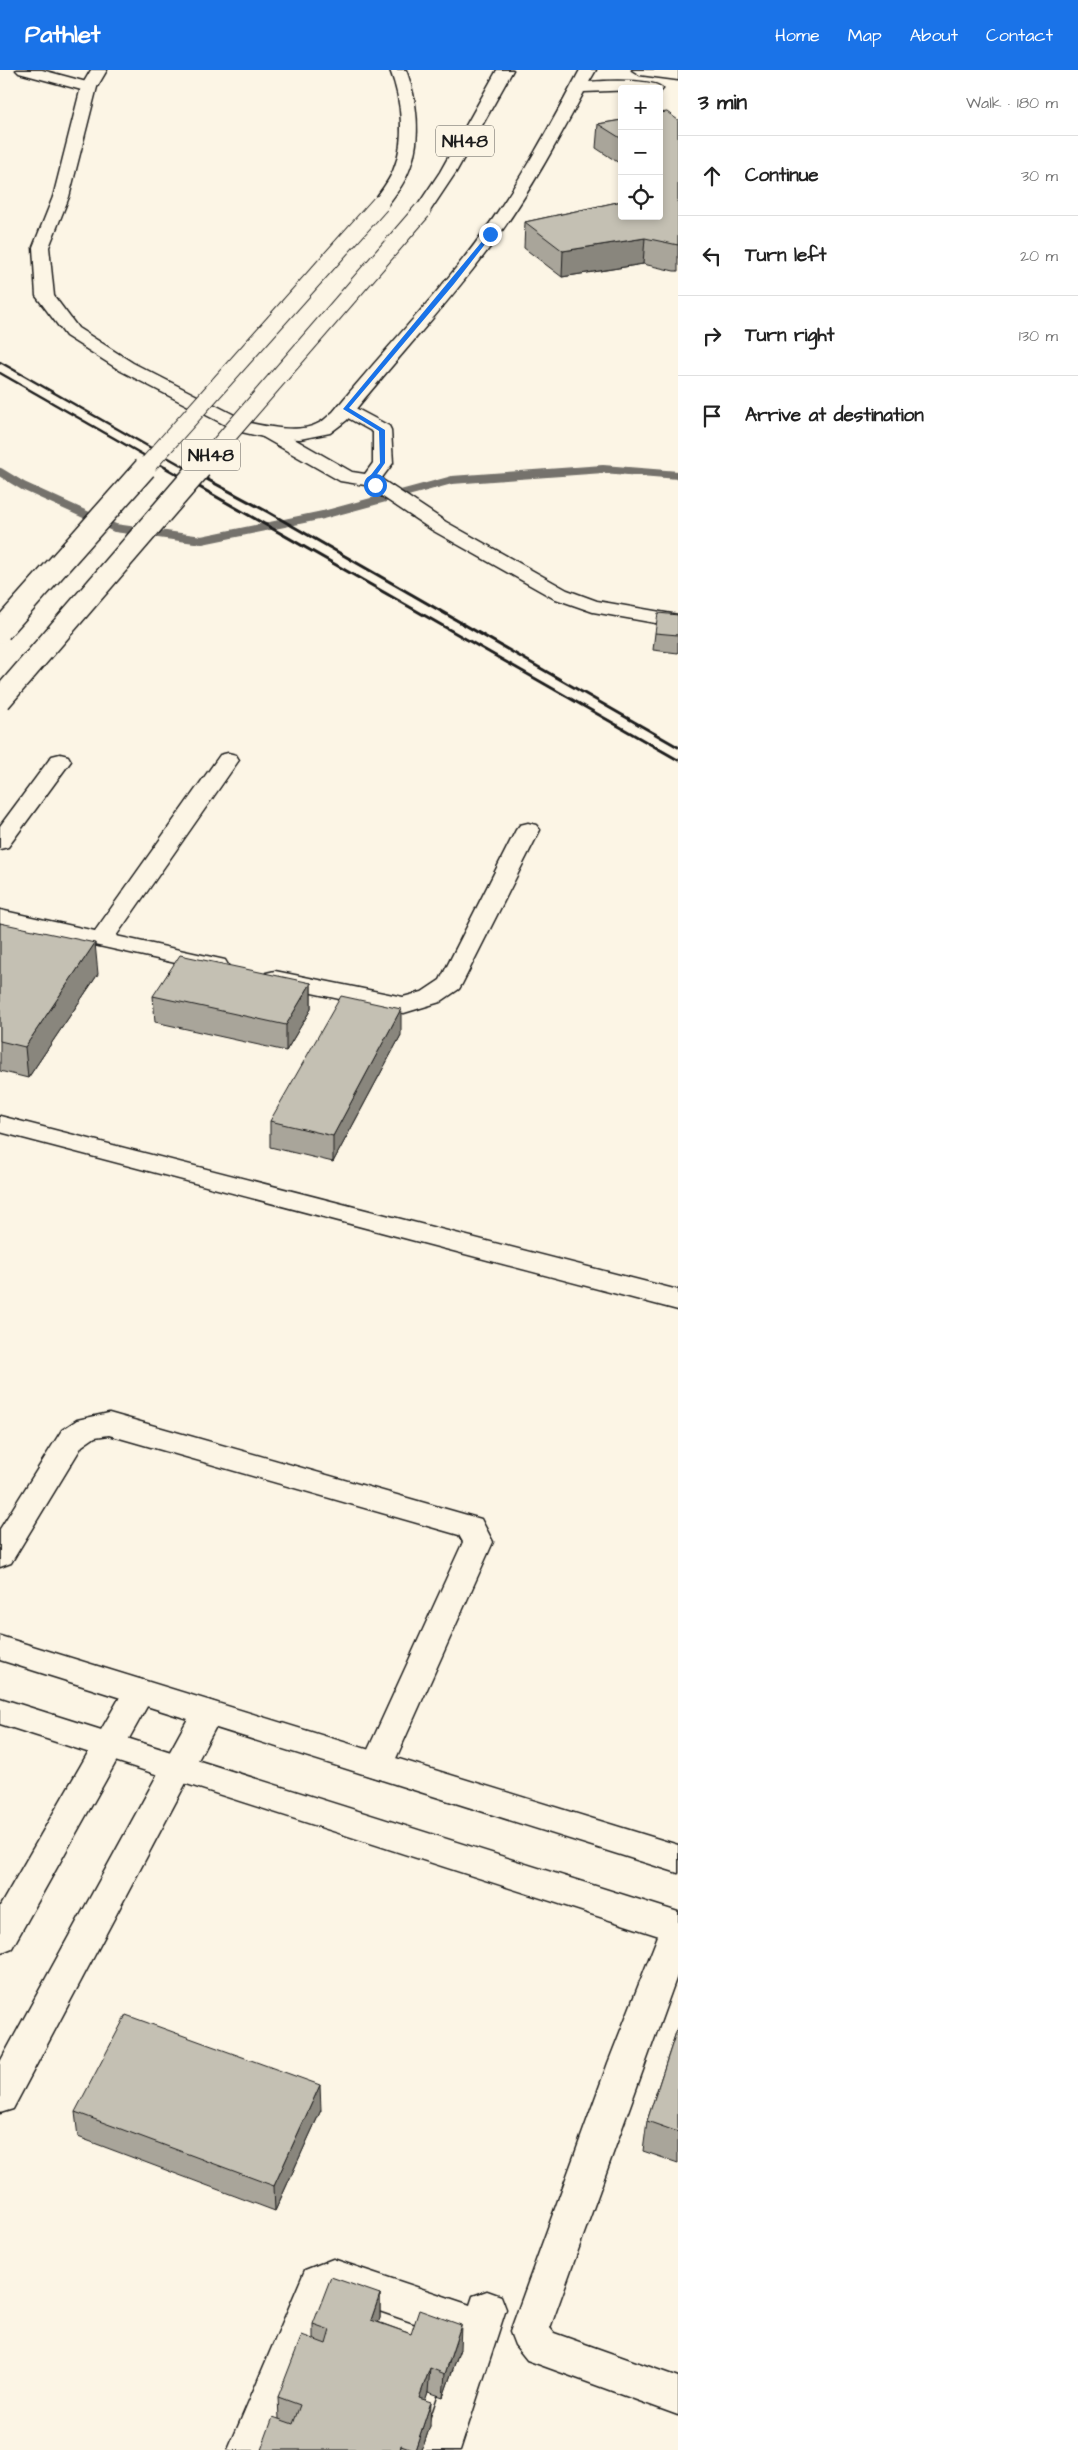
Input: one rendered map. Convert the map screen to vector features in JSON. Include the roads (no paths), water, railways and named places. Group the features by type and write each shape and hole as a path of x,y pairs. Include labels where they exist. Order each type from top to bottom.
{"main road":[{"path":"24,70 89,87"},
{"path":"99,70 89,87 62,197 42,247 45,296 72,332 127,367 244,427 268,432 300,433 323,429 346,409 452,283 490,234 522,186 588,70"},
{"name":"NH48","path":"0,631 380,204 404,164 408,142 408,114 398,70"},
{"name":"NH48","path":"0,700 422,211 448,172 505,70"},
{"path":"640,70 678,75"},
{"path":"578,88 618,86"},
{"path":"346,409 382,430 383,463 373,483"},
{"path":"268,432 347,477 373,483 439,526 560,594 593,606 678,621"},
{"path":"101,940 228,760"},
{"path":"0,842 60,761"},
{"path":"0,917 404,1005 431,997 450,984 528,830"},
{"path":"0,1124 678,1300"},
{"path":"0,1555 72,1438 87,1427 109,1424 470,1527 478,1542 376,1766"},
{"path":"0,1648 678,1859"},
{"path":"0,1938 139,1692"},
{"path":"0,1711 678,1928 626,2063 529,2332 541,2347 678,2396"},
{"path":"0,2097 207,1713"},
{"path":"248,2450 318,2283 333,2277 484,2318 440,2450"}],"waterway":[{"path":"0,472 23,486 115,528 202,540 323,515 452,480 603,469"},
{"path":"603,469 678,475"}],"railway":[{"path":"0,362 188,469"},
{"path":"0,373 168,469"},
{"path":"166,468 678,760"},
{"path":"186,468 268,512 678,747"}]}
